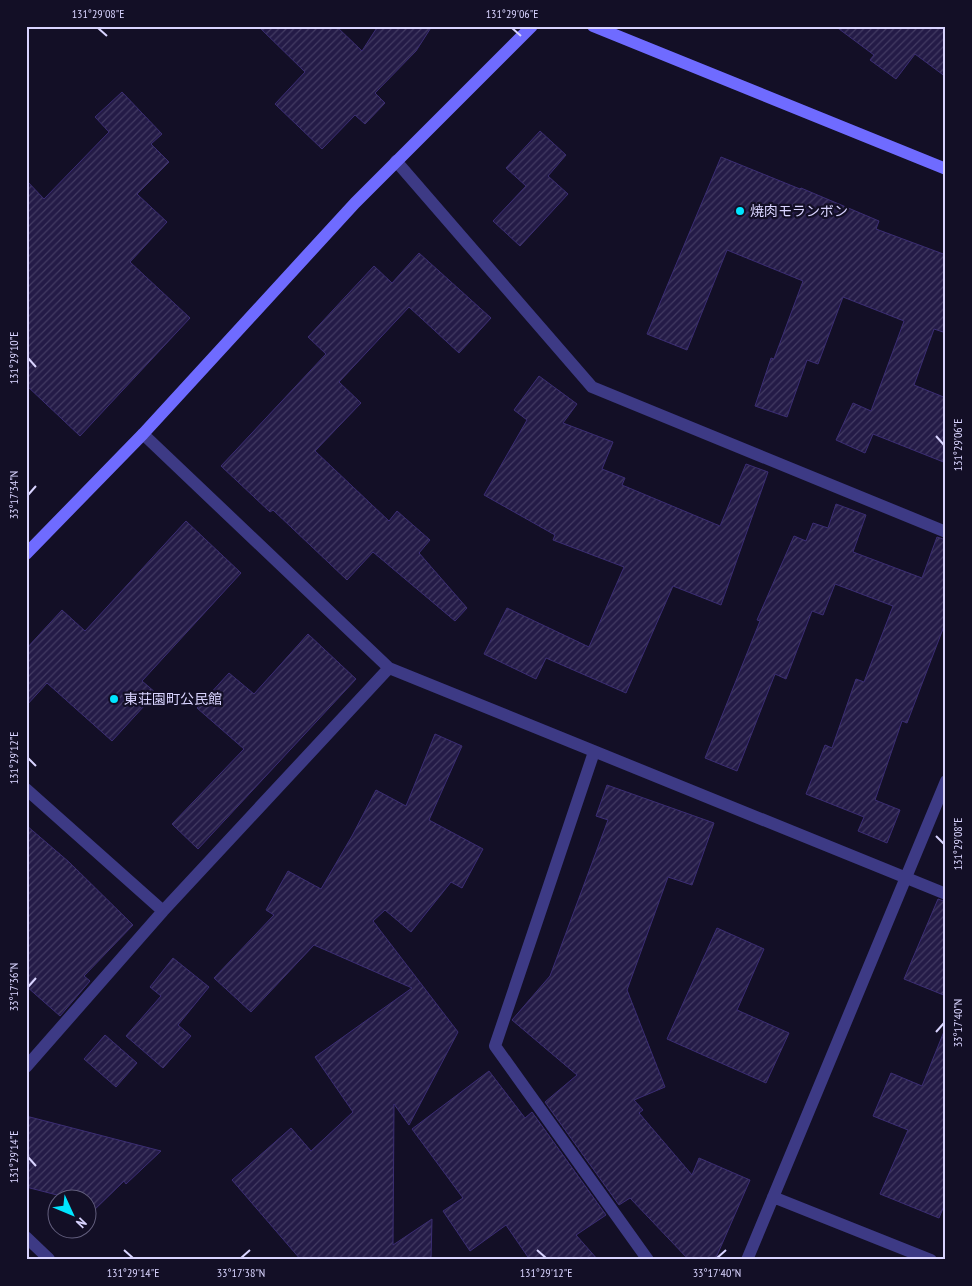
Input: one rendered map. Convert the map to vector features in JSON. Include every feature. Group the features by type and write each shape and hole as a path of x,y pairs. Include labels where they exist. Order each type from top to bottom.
{"street":[{"path":"26,554 143,434 355,203 532,26"},
{"path":"593,26 946,170"},
{"path":"396,161 592,387 946,532"},
{"path":"143,434 389,668 946,894"},
{"path":"26,1067 163,911 389,668"},
{"path":"594,752 495,1046 648,1260"},
{"path":"747,1260 946,781"},
{"path":"26,789 163,911"},
{"path":"773,1197 931,1260"},
{"path":"26,1237 49,1259"}],"building":[{"path":"258,26 336,26 362,51 378,26 432,26 416,51 375,93 385,103 365,124 355,115 322,149 275,104 305,72"},
{"path":"835,26 946,26 946,77 915,54 896,79 870,60 874,55"},
{"path":"122,92 162,134 151,144 169,162 137,194 167,222 130,262 190,318 80,436 26,385 26,180 44,199 109,132 95,117"},
{"path":"540,131 566,155 548,176 568,194 520,246 493,221 526,186 506,168"},
{"path":"721,157 879,221 876,229 946,255 946,333 934,329 914,385 946,398 946,463 873,434 865,453 836,440 853,403 871,411 904,321 843,297 818,364 807,360 787,417 755,406 771,358 774,359 803,281 727,250 687,350 647,334"},
{"path":"419,253 491,318 459,353 409,307 339,382 361,403 315,451 389,521 397,511 430,540 419,553 467,608 455,621 373,552 347,580 273,510 270,512 221,466 326,354 308,337 374,266 392,283"},
{"path":"539,376 577,404 563,423 613,442 602,469 625,478 622,485 720,526 746,464 768,472 721,605 673,586 626,693 546,658 536,679 484,654 507,608 589,647 624,567 553,540 555,535 484,495 527,420 514,410"},
{"path":"836,504 866,515 853,552 922,578 937,537 946,540 946,621 907,723 902,721 875,800 900,810 887,843 858,831 864,817 806,794 825,745 832,748 856,679 864,682 893,606 835,584 823,615 812,611 786,679 775,674 737,771 705,758 760,621 757,620 794,536 806,541 813,523 828,528"},
{"path":"186,521 241,573 142,681 156,693 112,741 47,683 26,706 26,649 62,610 85,631"},
{"path":"308,634 356,679 198,849 172,824 244,749 197,708 229,673 254,694"},
{"path":"435,734 462,746 429,820 483,849 462,888 451,882 411,932 385,910 373,921 458,1032 409,1125 394,1104 393,1245 432,1219 431,1260 301,1260 232,1180 291,1128 311,1151 353,1112 315,1057 412,988 314,945 251,1012 214,978 274,915 266,910 288,871 321,889 376,790 406,806"},
{"path":"607,785 714,823 692,885 668,877 627,990 665,1087 634,1100 643,1110 639,1113 692,1175 699,1158 750,1180 715,1260 689,1260 630,1198 619,1205 545,1102 577,1075 512,1020 550,976 608,820 596,816"},
{"path":"26,825 69,862 133,925 84,976 90,981 60,1016 26,986"},
{"path":"938,899 946,902 946,996 904,979"},
{"path":"717,928 764,949 737,1010 789,1033 766,1083 667,1039"},
{"path":"173,958 209,987 178,1025 191,1036 163,1068 126,1036 161,996 150,987"},
{"path":"945,1029 946,1201 939,1218 880,1194 908,1130 873,1116 891,1073 922,1086"},
{"path":"105,1035 137,1063 116,1087 84,1059"},
{"path":"489,1071 525,1118 532,1112 606,1215 576,1235 598,1260 530,1260 506,1225 470,1251 443,1211 463,1198 412,1129"},
{"path":"26,1116 161,1151 126,1184 124,1181 98,1206 98,1188 48,1188 48,1193 26,1187"}],"place":[{"name":"焼肉モランボン","path":"740,211"},
{"name":"東荘園町公民館","path":"114,699"}]}
